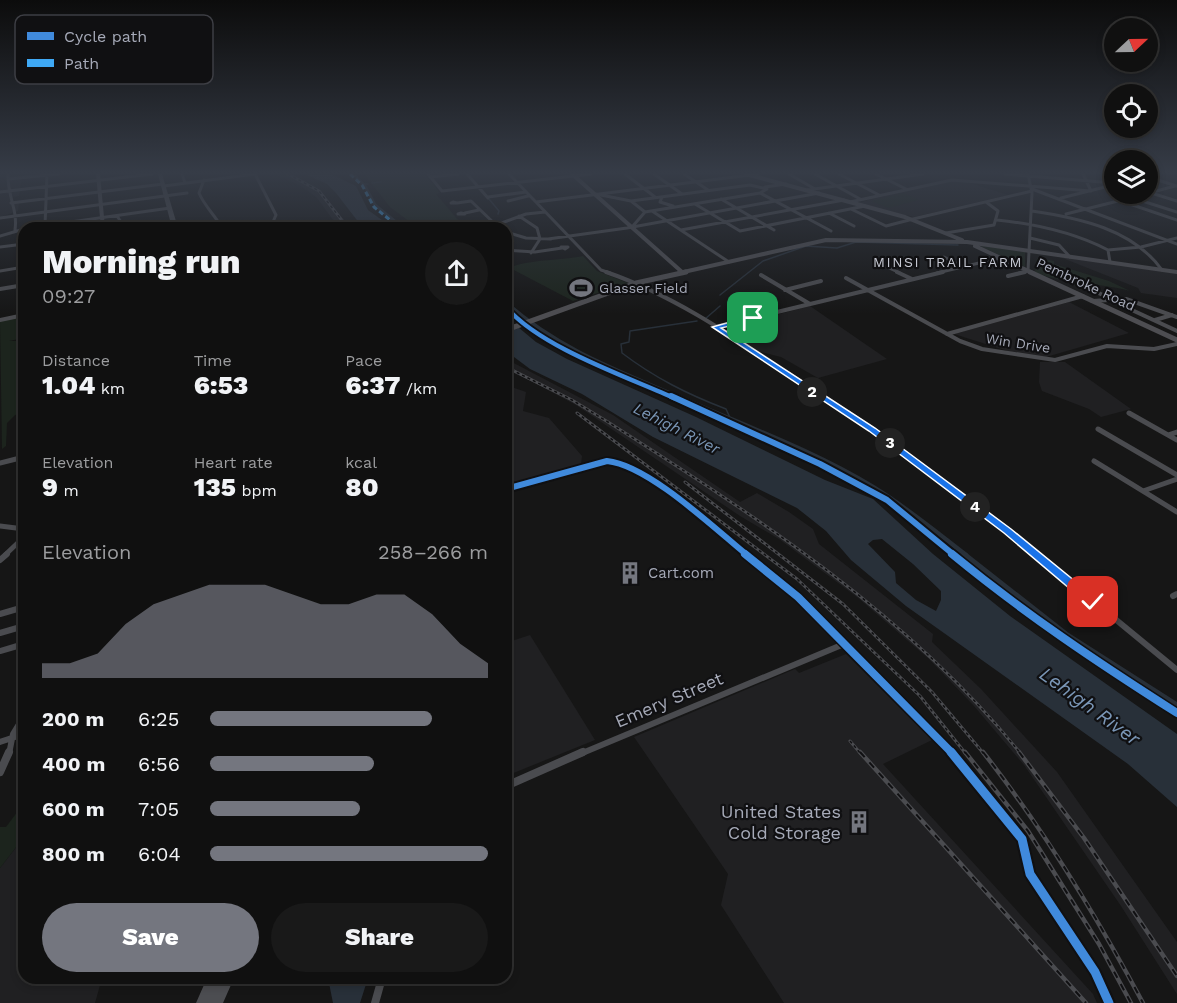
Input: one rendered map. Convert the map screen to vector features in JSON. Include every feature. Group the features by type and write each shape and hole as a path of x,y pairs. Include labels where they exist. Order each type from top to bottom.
{"highway":[{"path":"203,1003 211,984"},
{"path":"216,1003 224,984"}],"main road":[{"path":"625,221 682,272"},
{"name":"Pembroke Road","path":"917,221 1083,296 1177,342"},
{"path":"512,329 640,283 831,239 967,242 1177,272"}],"street":[{"path":"15,230 16,221"},
{"path":"526,221 537,228 540,239 531,252"},
{"path":"554,221 601,270 640,283 715,327 867,425 1035,554 1177,670"},
{"path":"632,227 637,221"},
{"path":"512,233 540,239 662,221"},
{"path":"667,221 729,262"},
{"path":"681,230 732,221"},
{"path":"758,221 774,230"},
{"path":"726,222 740,231 792,221"},
{"path":"811,221 831,231"},
{"path":"844,221 854,226"},
{"path":"875,221 886,226 906,221"},
{"path":"946,233 986,229 997,221"},
{"path":"1005,221 1073,233 1108,250 1141,247 1177,238"},
{"path":"1008,276 1028,271 1031,221"},
{"path":"1080,221 1118,235 1141,247 1157,261 1162,270"},
{"path":"1119,221 1177,243"},
{"path":"0,236 18,229"},
{"path":"1030,238 1060,246 1067,250 1070,257"},
{"path":"0,247 18,245"},
{"path":"512,250 531,252 562,248"},
{"path":"1108,250 1110,262"},
{"path":"944,257 964,267"},
{"path":"715,327 1000,258"},
{"path":"876,262 912,279"},
{"path":"0,271 18,268"},
{"path":"761,275 810,304"},
{"name":"Win Drive","path":"846,278 947,334 977,347 1049,360 1107,346 1155,349 1177,342"},
{"path":"785,290 821,281"},
{"path":"0,289 18,286"},
{"path":"1084,286 1177,331"},
{"path":"947,334 1083,296"},
{"path":"1092,301 1106,297 1134,299 1175,316"},
{"path":"0,320 18,316"},
{"path":"1155,320 1175,316"},
{"path":"1129,413 1177,440"},
{"path":"1098,429 1177,477"},
{"path":"1168,435 1177,432"},
{"path":"0,463 18,459"},
{"path":"512,487 607,461 618,462 669,491 798,597 959,760 1022,839 1030,874 1095,972 1109,1003"},
{"path":"1094,461 1177,512"},
{"path":"1143,491 1177,477"},
{"path":"0,526 18,528"},
{"path":"0,560 18,543"},
{"path":"0,614 18,609"},
{"path":"0,633 18,628"},
{"name":"Emery Street","path":"512,783 645,725 844,644"},
{"path":"0,651 18,646"},
{"path":"0,772 8,758 12,738 18,727"},
{"path":"0,742 18,736"},
{"path":"375,1003 380,984"}],"shaded area":[{"path":"408,221 460,222 410,222"},
{"path":"978,245 1025,252 1025,267"},
{"name":"Glasser Field","path":"583,256 597,271 628,283 573,301 512,269 512,267 524,263"},
{"path":"1060,257 1177,273 1177,298 1141,293 1138,288"},
{"path":"1037,258 1054,261 1054,264 1109,281 1130,291 1045,276 1035,272"},
{"path":"1069,302 1129,333 1046,357 1011,352 954,334"},
{"path":"810,306 887,359 818,378 781,357 757,351 726,328"},
{"path":"18,317 18,339 9,341 18,341 18,414 7,423 6,446 2,449 0,321"},
{"path":"512,362 613,415 740,502 757,493 789,512 813,529 819,544 933,634 932,642 981,689 1057,772 1177,942 1177,994 1121,906 1024,765 974,706 929,659 857,597 779,539 740,516 576,405 512,371"},
{"path":"1040,362 1065,362 1131,409 1101,417 1089,409 1042,391 1039,382"},
{"path":"512,387 526,392 523,411 549,418 582,456 581,464 512,485"},
{"path":"530,635 595,740 512,774 512,641"},
{"path":"846,654 932,740 883,764 1093,994 1097,1003 784,1003 721,905 728,874 634,737 795,669 799,673"},
{"path":"18,811 18,845 0,868 0,827 6,827"},
{"path":"18,845 18,984 100,984 95,1003 0,1003 0,868"}],"water":[{"path":"357,221 385,222 358,222"},
{"name":"Lehigh River","path":"512,322 536,342 567,359 696,417 825,480 873,499 933,554 1010,616 1177,734 1177,807 1128,764 906,606 851,560 826,531 797,508 653,437 582,394 530,369 512,356","holes":["882,539 941,591 941,600 936,611 916,600 896,583 895,572 868,544 873,540"]},
{"path":"329,984 366,984 360,1003 333,1003"}],"waterway":[{"path":"720,295 763,261 806,246 837,248 856,242 958,245"},
{"path":"705,319 720,306"},
{"path":"512,308 547,334 589,358 681,398"},
{"path":"697,321 630,331 629,342 621,344 622,353 672,385 726,409 732,422"},
{"path":"677,396 826,461 850,474 897,503 966,555"},
{"path":"964,554 1066,634 1177,705"}],"railway":[{"path":"512,370 572,400 608,422 720,494 828,571 930,657 977,704 1021,754"},
{"path":"577,413 797,579 920,696 966,754"},
{"path":"685,482 843,604 932,692 984,754"},
{"path":"850,741 861,754"},
{"path":"860,752 1086,1003"},
{"path":"965,752 1028,831 1099,944 1131,1003"},
{"path":"983,752 1028,812 1069,874 1143,1003"},
{"path":"1019,752 1084,838 1177,976"}],"cycle path":[{"path":"512,314 518,321 568,350 820,464 887,500 1013,604 1067,643 1177,713"},
{"path":"512,487 607,461 618,462 669,491 798,597 959,760 1022,839 1030,874 1095,972 1109,1003"}],"place":[{"name":"Glasser Field","path":"581,288"},
{"name":"Cart.com","path":"630,573"},
{"name":"United States Cold Storage","path":"859,822"}],"district":[{"name":"MINSI TRAIL FARM","path":"948,262"}],"route":[{"path":"753,318 715,327 872,430 1007,531 1093,602"}]}
